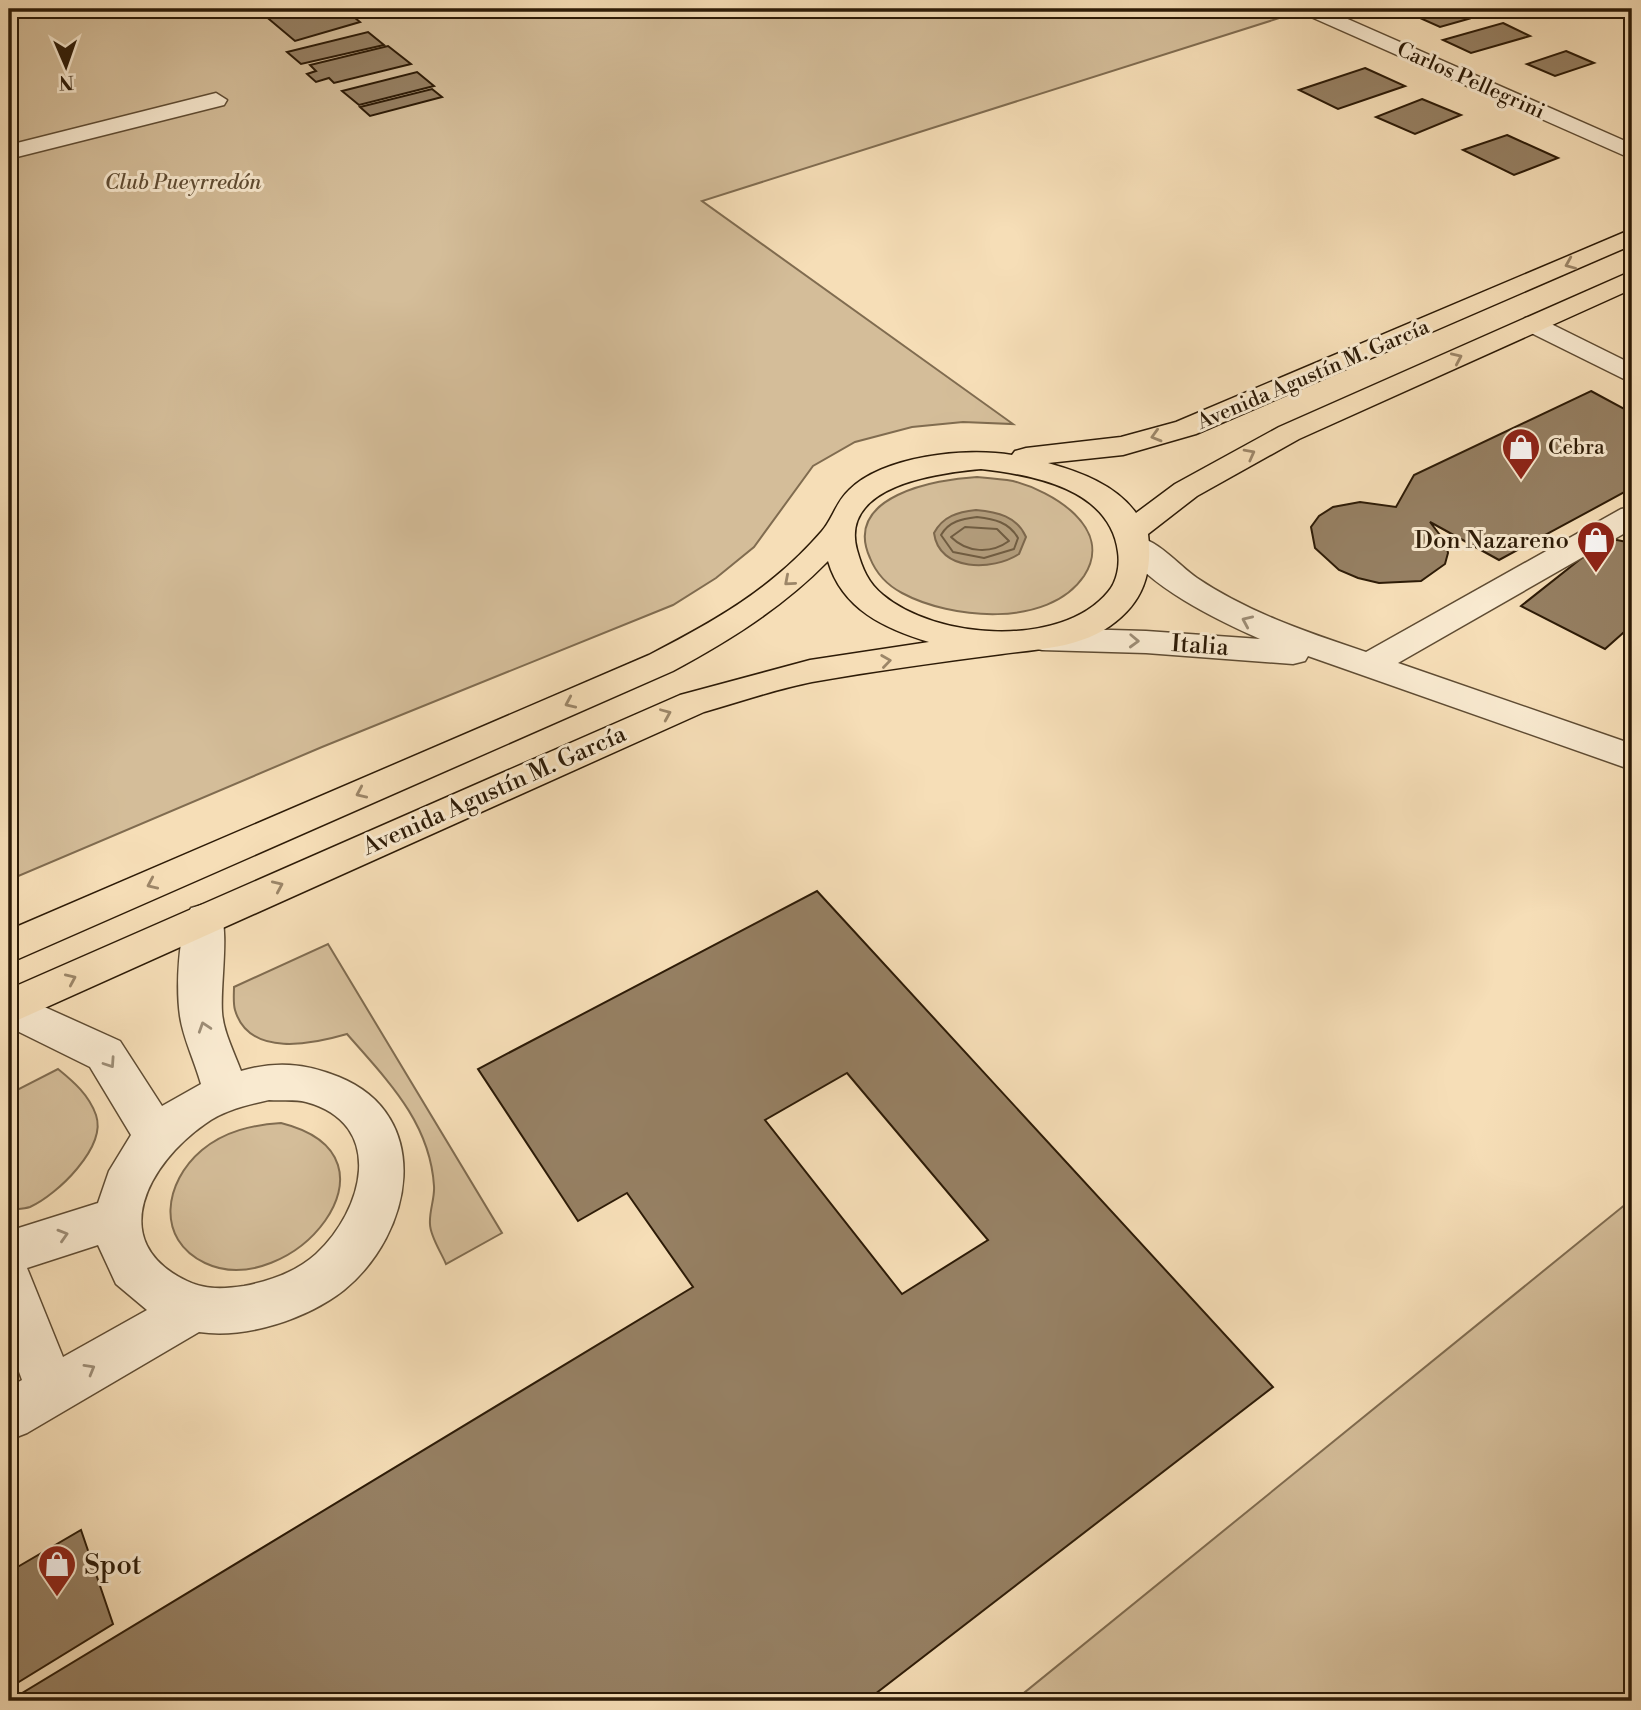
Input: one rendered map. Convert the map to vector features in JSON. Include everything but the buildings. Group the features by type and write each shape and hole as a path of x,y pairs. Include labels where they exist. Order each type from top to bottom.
{"main road":[{"name":"Avenida Agustín M. García","path":"981,460 1123,446 1186,428 1632,236"},
{"name":"Avenida Agustín M. García","path":"1134,538 1186,490 1289,433 1632,279"},
{"path":"981,460 1024,464 1064,476 1098,494 1134,538 1134,577 1119,601 1090,625 1042,639 1002,643 952,638 906,625 870,603 846,571 838,533 846,514 863,494 895,475 936,463 981,460"},
{"name":"Avenida Agustín M. García","path":"9,947 661,663 724,629 788,583 838,533"},
{"name":"Avenida Agustín M. García","path":"9,1008 692,703 810,671 1002,643"}],"street":[{"name":"Carlos Pellegrini","path":"1310,9 1632,152"},
{"path":"9,152 216,100"},
{"path":"1535,324 1632,375"},
{"path":"1364,662 1632,516"},
{"name":"Italia","path":"1134,538 1160,569 1187,588 1235,615 1273,632 1632,757"},
{"name":"Italia","path":"1042,639 1223,646 1364,662"},
{"path":"205,919 200,972 201,1016 226,1092"},
{"path":"9,1008 105,1054 156,1136"},
{"path":"269,1082 310,1085 346,1099 371,1124 384,1157 382,1195 363,1235 332,1270 289,1296 241,1310 194,1309 162,1297 136,1277 121,1250 117,1218 123,1190 136,1161 156,1136 189,1111 226,1092 269,1082"},
{"path":"9,1252 117,1218"},
{"path":"9,1280 51,1391"},
{"path":"9,1415 194,1309"}],"green space":[{"name":"Club Pueyrredón","path":"9,9 1279,9 1292,14 702,201 1013,424 963,422 912,427 855,442 813,466 754,547 716,578 673,605 322,747 9,880"},
{"path":"977,477 1013,481 1029,486 1045,493 1075,514 1085,527 1091,542 1091,559 1084,576 1068,593 1047,605 1023,612 971,613 922,602 897,590 879,574 870,558 865,537 869,519 881,506 918,487"},
{"path":"328,944 502,1233 446,1264 430,1229 434,1186 431,1163 424,1142 404,1103 377,1068 347,1034 300,1043 268,1041 254,1035 242,1025 235,1010 234,987"},
{"path":"58,1069 80,1089 93,1108 97,1128 94,1141 77,1168 53,1192 30,1207 9,1210 9,1094"},
{"path":"281,1123 320,1140 338,1165 338,1193 325,1221 302,1245 271,1263 238,1270 205,1263 189,1253 178,1240 172,1225 170,1210 179,1178 202,1150 220,1138 249,1127"},
{"path":"1632,1199 1632,1701 1014,1701"}],"water":[{"path":"976,510 999,514 1017,524 1026,537 1019,554 1008,560 982,565 956,561 946,555 938,546 934,533 938,527 952,516"}],"place":[{"name":"Cebra","path":"1521,481"},
{"name":"Don Nazareno","path":"1596,574"},
{"name":"Spot","path":"57,1598"}]}
